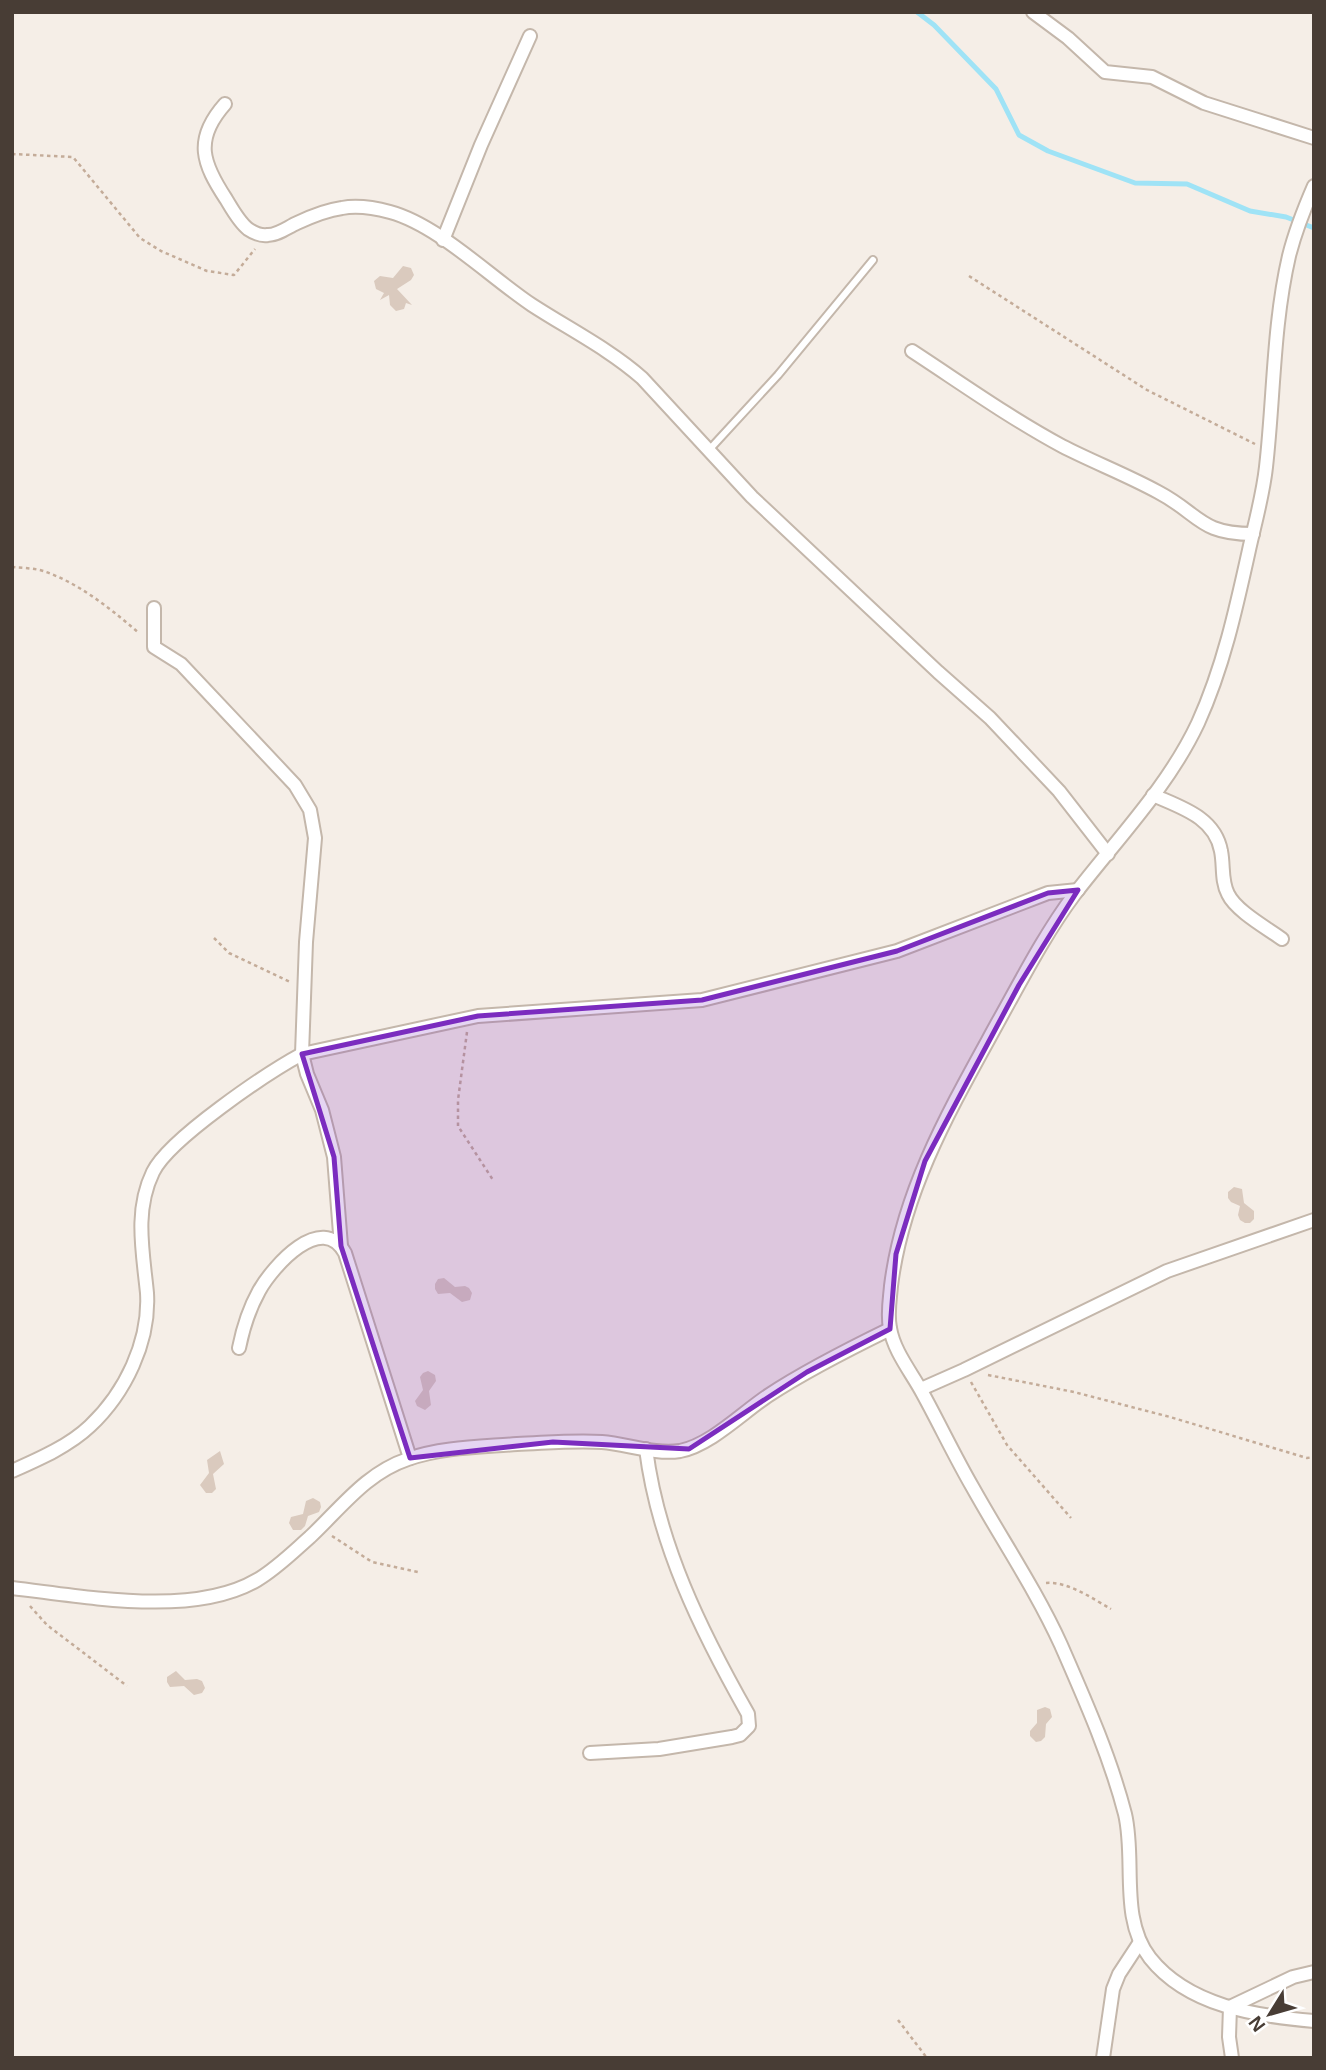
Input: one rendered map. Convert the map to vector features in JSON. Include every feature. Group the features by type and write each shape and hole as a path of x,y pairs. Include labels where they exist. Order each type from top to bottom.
{"street":[{"path":"1033,12 1068,38 1105,72 1152,77 1204,103 1314,138"},
{"path":"443,240 530,36"},
{"path":"225,104 211,124 204,150 205,162 209,174 248,229 266,236 316,215 344,207 367,207 392,212 443,240 532,305 625,363 708,451 832,573 990,718 1059,791 1108,854"},
{"path":"1314,186 1294,237 1286,270 1277,334 1266,473 1237,604 1214,684 1196,726 1178,758 1058,918 925,1161 901,1230 889,1308 890,1329 900,1353 1059,1640 1114,1775 1126,1820 1133,1919 1140,1942 1158,1966 1180,1985 1196,1994 1230,2007 1314,2021"},
{"path":"912,351 1026,425 1062,446 1158,492 1210,528 1233,534 1253,534"},
{"path":"154,608 154,647 181,664 295,785 310,810 315,838 306,942 302,1054 334,1157 341,1246 410,1458"},
{"path":"1153,794 1192,812 1206,822 1218,840 1227,894 1237,905 1283,939"},
{"path":"12,1471 65,1444 90,1426 115,1397 129,1375 146,1322 147,1296 141,1221 143,1204 153,1173 164,1156 212,1115 278,1067 302,1054 469,1018 505,1013 702,1000 897,951 1048,894 1078,890"},
{"path":"921,1389 1167,1271 1314,1220"},
{"path":"239,1348 244,1324 273,1271 314,1238 329,1237 341,1246"},
{"path":"12,1588 111,1601 179,1600 236,1590 257,1580 284,1560 368,1480 380,1471 410,1458 464,1448 553,1442 601,1441 678,1452 696,1445 797,1378 890,1329"},
{"path":"590,1753 659,1749 732,1737 746,1730 750,1720 711,1648 667,1544 650,1485 646,1448"},
{"path":"1103,2058 1113,1989 1119,1974 1140,1942"},
{"path":"1230,2007 1293,1977 1314,1972"},
{"path":"1230,2007 1229,2037 1232,2058"}],"lane":[{"path":"708,451 778,375 873,260"}],"path":[{"path":"12,154 73,157 139,238 207,271 234,275 266,236"},
{"path":"969,276 1147,390 1268,450"},
{"path":"12,567 44,571 78,587 113,610 154,647"},
{"path":"214,938 229,953 287,980 304,998"},
{"path":"469,1018 458,1101 458,1126 493,1180"},
{"path":"964,1370 1007,1445 1071,1518"},
{"path":"989,1375 1074,1392 1170,1417 1307,1458 1314,1457"},
{"path":"320,1528 372,1562 418,1572"},
{"path":"1029,1583 1052,1582 1083,1593 1111,1609"},
{"path":"30,1606 47,1625 127,1686"},
{"path":"898,2021 927,2058"}],"highlighted area":[{"path":"1078,890 1019,985 925,1161 896,1254 890,1329 807,1372 689,1449 553,1442 410,1458 341,1246 334,1157 302,1054 478,1016 702,1000 897,951 1048,893"}],"building":[{"path":"403,266 411,268 414,275 397,289 412,305 406,303 404,309 396,311 390,305 389,295 380,300 384,293 376,289 374,281 380,276 393,278"},
{"path":"1234,1187 1242,1189 1244,1203 1254,1211 1254,1219 1250,1223 1240,1220 1240,1206 1228,1198 1228,1192"},
{"path":"444,1278 455,1287 469,1288 472,1293 470,1300 462,1302 450,1293 438,1294 435,1284 438,1279"},
{"path":"428,1371 435,1375 436,1381 429,1391 431,1405 425,1410 417,1406 415,1401 423,1390 420,1377"},
{"path":"220,1451 224,1464 213,1474 216,1489 212,1493 206,1493 200,1485 209,1473 207,1460"},
{"path":"313,1498 320,1502 319,1512 308,1516 301,1530 293,1530 289,1523 291,1517 303,1514 306,1501"},
{"path":"176,1671 185,1680 202,1681 205,1688 202,1693 194,1695 184,1686 170,1687 167,1677"},
{"path":"1045,1707 1050,1709 1052,1717 1046,1724 1045,1737 1036,1742 1030,1736 1030,1731 1037,1723 1037,1710"}],"waterway":[{"path":"917,12 934,25 996,89 1019,135 1048,151 1135,183 1187,184 1250,211 1286,217 1314,228"}]}
